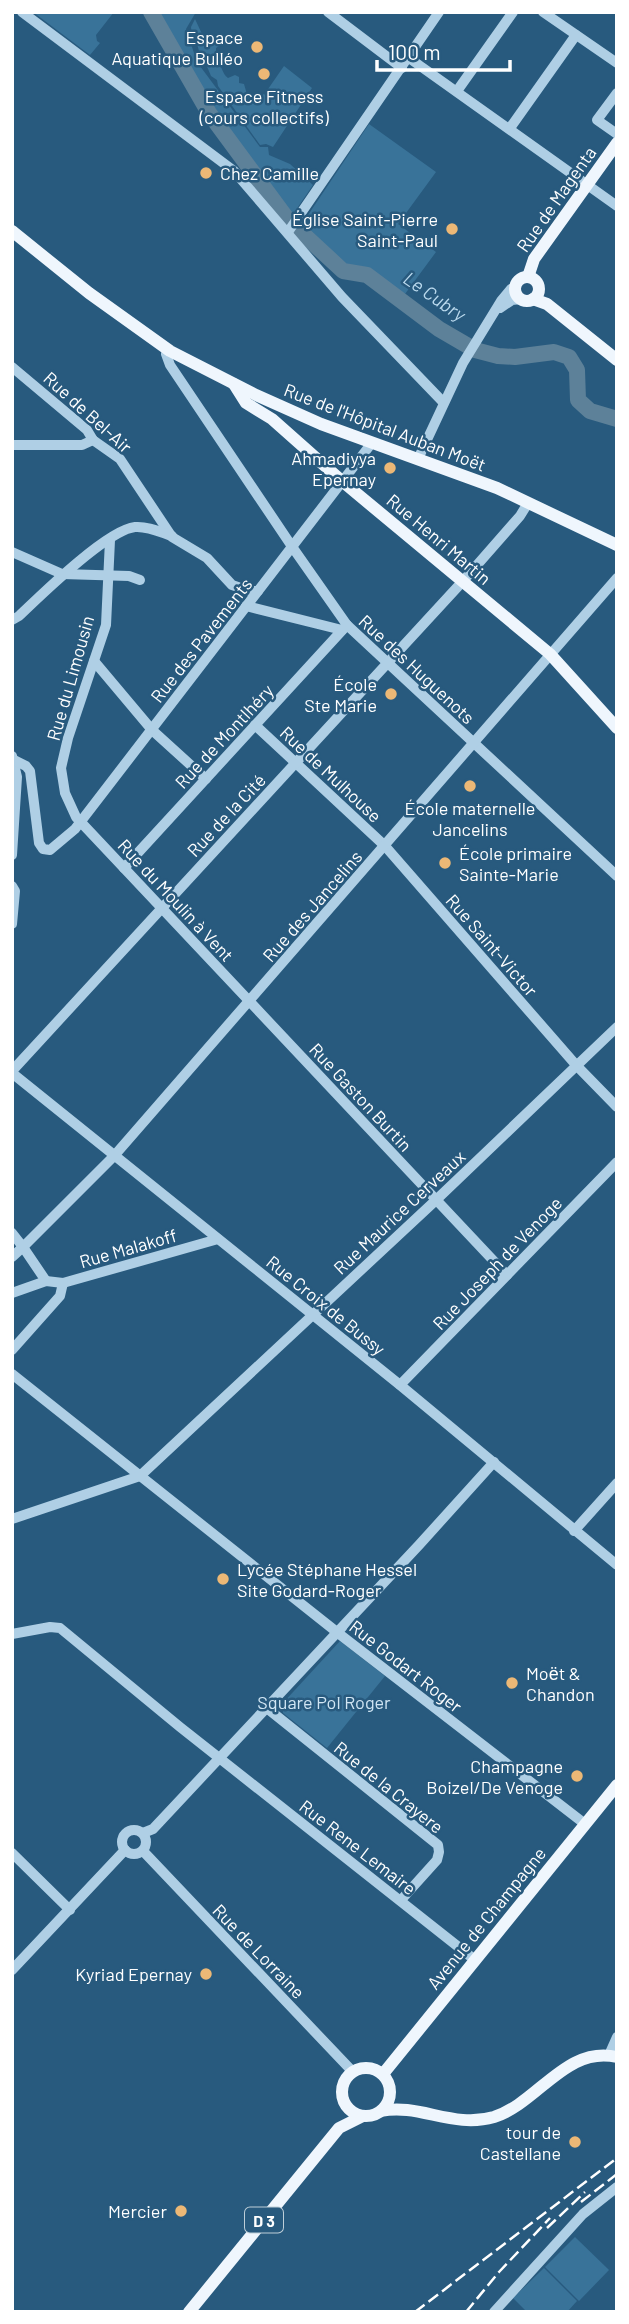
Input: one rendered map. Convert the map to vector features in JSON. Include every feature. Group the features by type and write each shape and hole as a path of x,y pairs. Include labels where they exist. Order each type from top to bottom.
{"main road":[{"name":"Rue de Magenta","path":"527,277 534,259 617,143"},
{"name":"Rue de l'Hôpital Auban Moët","path":"12,231 89,293 170,351 321,424 497,488 617,545"},
{"path":"521,278 533,278 538,284 538,292 523,295 521,278"},
{"path":"523,295 547,304 617,360"},
{"name":"Rue Henri Martin","path":"234,383 246,403 272,419 343,482 550,654 617,728"},
{"name":"Avenue de Champagne","path":"383,2074 585,1824 615,1792"},
{"path":"404,2108 390,2090 383,2074 368,2068 353,2072 344,2081 344,2101 351,2111 363,2116 404,2108 454,2120 469,2120 493,2117 524,2101 580,2060 593,2055 613,2056"},
{"path":"381,2111 388,2101 390,2090"},
{"name":"D 3","path":"339,2127 344,2101"},
{"name":"D 3","path":"189,2312 339,2127 363,2116"}],"street":[{"path":"22,12 234,171 289,231 342,297 443,402"},
{"path":"328,12 401,68"},
{"path":"289,231 439,12"},
{"path":"457,91 513,12"},
{"path":"543,12 617,63"},
{"path":"510,128 576,35"},
{"path":"409,58 617,206"},
{"path":"617,93 597,120 617,134"},
{"path":"418,459 469,352 505,296 523,295"},
{"name":"Rue des Huguenots","path":"170,351 166,354 170,365 345,628 388,663 617,876"},
{"name":"Rue de Bel-Air","path":"12,367 87,430 93,440 120,459 172,537 207,558 232,585 258,591"},
{"path":"12,444 82,445 93,440"},
{"name":"Rue des Pavements","path":"13,758 30,771 39,843 43,849 50,850 75,829 370,444"},
{"name":"Rue de la Cité","path":"12,1072 463,581 520,516 528,503"},
{"path":"12,620 19,617 62,574 124,529 146,527 172,537"},
{"name":"Rue du Limousin","path":"80,821 65,793 61,768 68,738 106,625 110,540"},
{"path":"12,552 62,574 130,576 140,580"},
{"name":"Rue des Jancelins","path":"12,1257 114,1156 617,578"},
{"path":"246,606 345,628"},
{"name":"Rue de Montlhéry","path":"124,868 345,628"},
{"path":"94,661 152,730 206,779"},
{"name":"Rue de Mulhouse","path":"255,725 385,846"},
{"path":"12,855 17,777 13,758"},
{"name":"Rue du Moulin à Vent","path":"80,821 250,1001"},
{"name":"Rue Saint-Victor","path":"385,846 576,1065 617,1107"},
{"path":"12,886 15,891 12,924"},
{"name":"Rue Gaston Burtin","path":"250,1001 507,1275"},
{"name":"Rue Maurice Cerveaux","path":"140,1476 617,1027"},
{"name":"Rue Croix de Bussy","path":"12,1072 400,1385 617,1565"},
{"name":"Rue Joseph de Venoge","path":"400,1385 617,1162"},
{"path":"12,1233 46,1281 12,1293"},
{"name":"Rue Malakoff","path":"46,1281 63,1283 218,1239"},
{"path":"12,1350 60,1296 63,1283"},
{"name":"Rue Godart Roger","path":"12,1374 338,1633 585,1824"},
{"path":"142,1833 153,1829 222,1758 494,1462"},
{"path":"12,1519 140,1476"},
{"path":"574,1531 617,1483"},
{"name":"Rue Rene Lemaire","path":"12,1634 50,1627 60,1628 145,1699 475,1959"},
{"name":"Rue de la Crayere","path":"268,1709 438,1845 437,1860 401,1900"},
{"path":"135,1830 142,1833 147,1840 143,1851 131,1854 125,1850 122,1838 127,1832 135,1830"},
{"path":"12,1970 125,1850"},
{"name":"Rue de Lorraine","path":"143,1851 353,2072"},
{"path":"12,1853 70,1910"},
{"path":"613,2056 617,2037"},
{"path":"494,2312 583,2214 617,2187"}],"green space":[{"path":"33,12 114,12 96,35 100,43 90,55"},
{"path":"147,12 196,12 186,29 197,62 260,147 268,147 269,155 290,164 313,185 287,223 207,116"},
{"path":"195,19 202,34 213,36 219,46 216,48 216,59 224,74 228,78 235,75 239,77 239,83 244,84 248,98 255,99 264,94 266,96 284,66 312,88 273,147 260,145 218,86 217,80 211,76 203,57 197,54 199,51 196,40 192,38 191,27"},
{"path":"369,124 436,172 398,224 436,252 405,294 368,270 345,268 300,227"},
{"name":"Square Pol Roger","path":"340,1641 385,1676 327,1748 283,1713 282,1704"},
{"path":"575,2237 609,2270 579,2301 545,2267"},
{"path":"544,2268 577,2301 567,2312 527,2312 513,2298"}],"waterway":[{"name":"Le Cubry","path":"151,12 209,113 288,220 343,271 367,275 439,329 475,350 498,356 515,357 554,352 569,357 577,370 578,400 590,411 617,419"}],"railway":[{"path":"415,2312 617,2158"},
{"path":"581,2202 617,2174"},
{"path":"547,2228 585,2192"},
{"path":"466,2312 550,2218"}],"place":[{"name":"Espace Aquatique Bulléo","path":"257,47"},
{"name":"Espace Fitness (cours collectifs)","path":"264,74"},
{"name":"Chez Camille","path":"206,173"},
{"name":"Église Saint-Pierre Saint-Paul","path":"452,229"},
{"name":"Ahmadiyya Epernay","path":"390,468"},
{"name":"École Ste Marie","path":"391,694"},
{"name":"École maternelle Jancelins","path":"470,786"},
{"name":"École primaire Sainte-Marie","path":"445,863"},
{"name":"Lycée Stéphane Hessel Site Godard-Roger","path":"223,1579"},
{"name":"Moёt & Chandon","path":"512,1683"},
{"name":"Champagne Boizel/De Venoge","path":"577,1776"},
{"name":"Kyriad Epernay","path":"206,1974"},
{"name":"tour de Castellane","path":"575,2142"},
{"name":"Mercier","path":"181,2211"}]}
